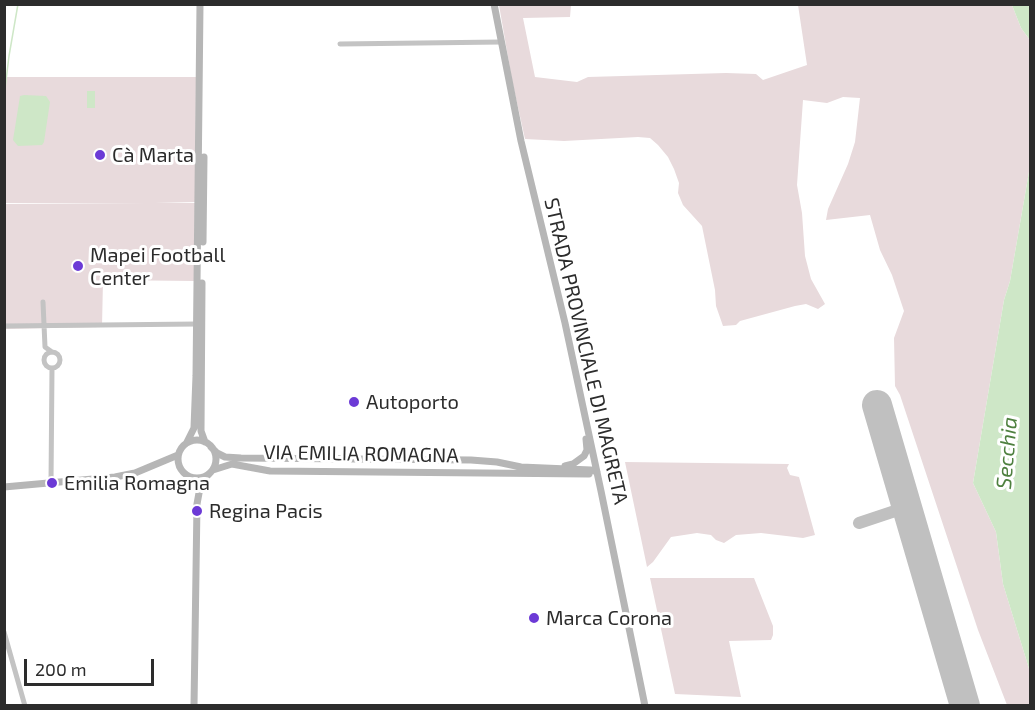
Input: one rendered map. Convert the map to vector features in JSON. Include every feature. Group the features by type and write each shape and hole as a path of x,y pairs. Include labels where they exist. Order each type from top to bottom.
{"street":[{"path":"180,468 178,455 194,428 202,4"},
{"path":"202,4 201,431 205,442"},
{"name":"STRADA PROVINCIALE DI MAGRETA","path":"494,4 522,141 608,521 645,705"},
{"path":"340,44 501,42"},
{"path":"43,302 45,347 57,354 60,361 56,367 52,368 46,366 44,359 52,352"},
{"path":"4,326 196,324"},
{"path":"51,483 52,368"},
{"path":"558,468 573,464 584,456 587,444 582,419 584,410"},
{"path":"187,442 196,440 205,442"},
{"name":"VIA EMILIA ROMAGNA","path":"205,442 225,457 471,460 521,467 597,471"},
{"path":"194,705 197,504 201,482 211,472 216,458 211,447"},
{"path":"4,487 115,477 161,463 178,455"},
{"name":"VIA EMILIA ROMAGNA","path":"471,460 477,466 474,474"},
{"path":"161,463 180,468 188,476 194,486 197,504"},
{"name":"VIA EMILIA ROMAGNA","path":"188,476 198,478 232,464 270,471 573,475 597,471"},
{"path":"573,475 595,482 603,518 608,521"},
{"path":"4,632 25,705"}],"shaded area":[{"path":"499,5 571,5 570,17 523,18 535,77 577,82 588,77 726,73 756,74 763,80 807,65 798,5 1012,5 1021,28 1030,40 1030,166 1010,281 1004,300 973,483 996,532 1003,584 1030,672 1030,705 1007,705 978,630 900,395 895,386 894,338 904,311 892,275 880,250 870,215 826,220 828,209 855,142 860,98 843,97 827,103 803,100 797,185 802,213 805,256 811,279 825,304 818,309 806,304 795,306 740,321 736,325 723,326 716,306 702,226 683,205 678,193 679,183 674,169 658,145 650,138 638,137 564,141 525,139"},
{"path":"5,77 196,77 195,202 155,203 195,203 194,281 103,280 102,327 5,329 4,204 147,203 5,203"},
{"path":"625,462 789,464 787,468 790,475 799,477 815,535 803,538 761,533 736,535 724,543 711,535 697,533 671,537 647,567"},
{"path":"650,578 754,578 773,626 773,635 771,640 729,641 741,697 675,694"}],"water":[{"path":"1012,5 1030,5 1030,40 1021,28"},
{"path":"87,91 95,91 95,108 87,108"},
{"path":"20,96 46,96 50,102 42,145 18,146 13,140"},
{"name":"Secchia","path":"1030,166 1030,672 1003,584 996,532 973,483 1004,300 1010,281"}],"waterway":[{"path":"4,97 18,4"}],"taxiway":[{"path":"859,523 907,507"}],"runway":[{"path":"877,405 965,706"}],"place":[{"name":"Cà Marta","path":"100,155"},
{"name":"Mapei Football Center","path":"78,266"},
{"name":"Autoporto","path":"354,402"},
{"name":"Emilia Romagna","path":"52,483"},
{"name":"Regina Pacis","path":"197,511"},
{"name":"Marca Corona","path":"534,618"}]}
